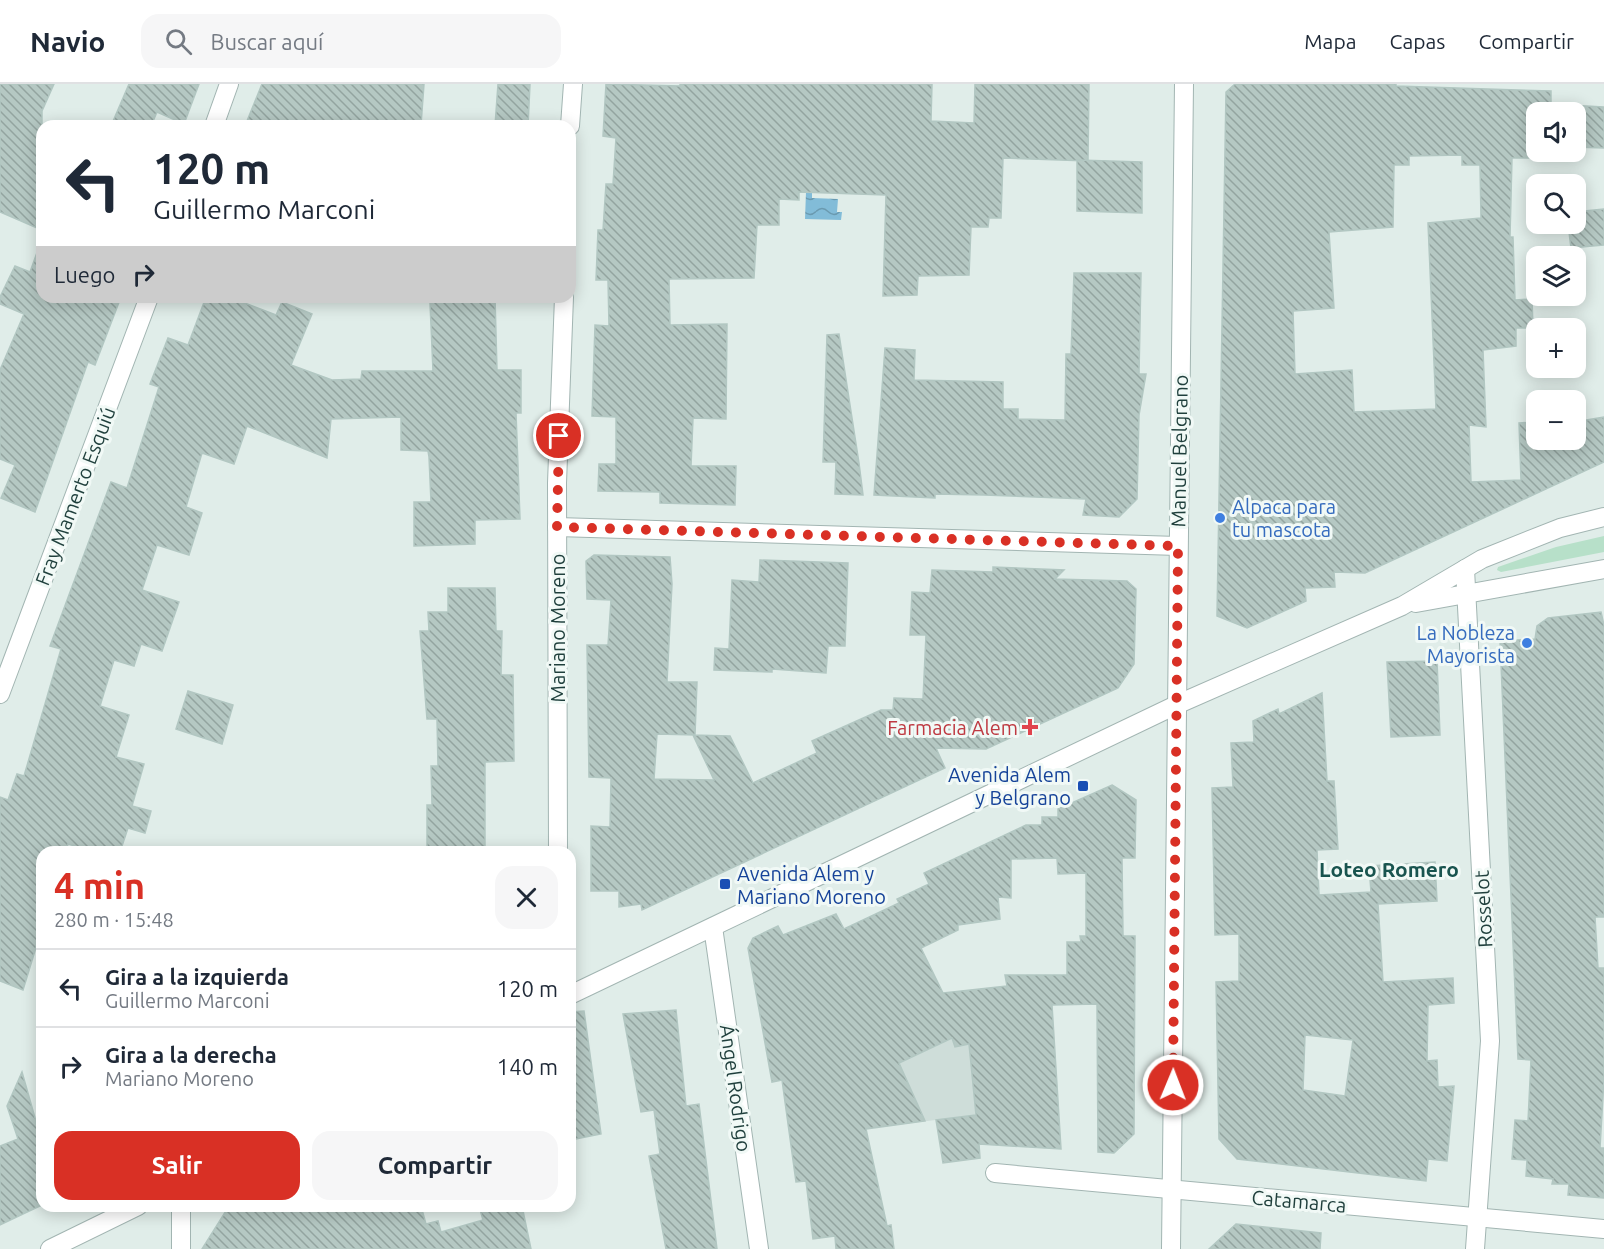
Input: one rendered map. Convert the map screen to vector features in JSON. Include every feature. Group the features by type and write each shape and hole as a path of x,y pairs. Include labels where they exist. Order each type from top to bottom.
{"street":[{"path":"216,120 230,84"},
{"path":"570,120 573,84"},
{"name":"Manuel Belgrano","path":"1172,1249 1184,84"},
{"name":"Fray Mamerto Esquiú","path":"0,694 147,303"},
{"name":"Mariano Moreno","path":"558,846 557,527 564,303"},
{"path":"576,992 1176,705 1402,606 1465,568 1521,542 1604,517"},
{"path":"557,527 1178,546"},
{"name":"Rosselot","path":"1465,568 1490,1041 1474,1249"},
{"path":"1402,606 1604,569"},
{"name":"Ángel Rodrigo","path":"713,927 759,1249"},
{"name":"Catamarca","path":"995,1173 1604,1230"},
{"path":"50,1249 126,1212"},
{"path":"181,1212 181,1249"}],"shaded area":[{"path":"965,1006 976,1115 790,1138 783,1090"}],"green space":[{"path":"1604,536 1604,552 1501,572 1497,570 1498,567 1556,547"}],"water":[{"path":"806,192 812,192 812,198 838,199 837,212 842,212 841,220 805,219"}],"building":[{"path":"0,84 54,84 42,111 42,120 36,120 36,227 0,212"},
{"path":"129,84 199,84 186,120 175,120 157,112 154,120 114,120"},
{"path":"262,84 424,84 421,120 247,120"},
{"path":"498,84 530,84 528,120 495,120"},
{"path":"606,84 680,86 680,84 932,84 931,121 974,123 975,84 1089,84 1088,161 1003,158 1001,218 989,218 988,227 971,227 969,275 918,276 917,295 883,296 886,195 799,192 799,200 779,199 779,225 757,225 754,278 669,279 670,325 727,324 726,419 693,418 691,466 736,466 735,505 660,503 660,492 598,491 599,464 616,464 616,417 592,416 595,325 609,326 608,280 596,280 598,230 603,230 606,184 613,184 616,138 603,136"},
{"path":"1235,84 1396,84 1396,86 1551,91 1551,102 1526,102 1526,158 1512,158 1510,237 1513,237 1515,300 1526,299 1526,306 1532,306 1533,318 1526,318 1526,328 1516,328 1516,346 1483,350 1486,427 1469,425 1471,482 1521,480 1519,423 1526,423 1526,450 1586,450 1586,420 1604,417 1604,462 1365,573 1334,572 1335,587 1305,588 1306,601 1247,628 1217,616 1226,92","holes":["1462,155 1462,165 1480,165 1481,218 1428,223 1436,409 1354,412 1352,370 1295,374 1293,311 1334,308 1329,232 1393,227 1394,165 1409,165 1409,156"]},
{"path":"1586,106 1604,107 1604,148 1586,147"},
{"path":"1077,160 1142,162 1142,213 1077,211"},
{"path":"1604,209 1604,245 1571,246 1569,234 1586,234 1586,211"},
{"path":"36,255 36,303 119,303 95,365 88,362 35,512 1,498 15,465 0,459 0,370 24,314 0,304 0,297 15,266 30,272"},
{"path":"1074,273 1141,273 1139,374 1146,374 1139,415 1137,499 1119,517 1083,515 1086,499 935,494 935,498 874,495 885,348 915,350 914,380 1003,382 1003,409 1018,409 1018,419 1065,420 1066,354 1071,354"},
{"path":"204,303 245,303 276,315 282,303 284,303 312,314 291,365 332,380 361,379 362,371 433,371 430,303 495,303 497,370 521,370 521,413 516,413 520,519 475,520 475,544 414,546 414,502 431,502 429,457 428,451 401,450 401,417 331,419 327,458 247,426 234,464 202,453 186,507 202,513 189,555 157,545 142,590 179,602 162,651 141,644 134,666 114,660 100,706 129,715 116,757 144,764 132,806 151,811 145,833 128,828 122,846 68,844 68,846 36,846 36,948 23,990 0,981 0,797 8,800 17,774 24,776 61,649 50,646 111,482 127,488 159,387 150,384 168,338 188,345"},
{"path":"839,334 863,495 835,494 836,462 823,462 827,335"},
{"path":"594,555 670,557 672,584 667,682 697,682 695,735 657,734 654,779 714,780 693,735 730,736 753,783 817,753 812,741 881,710 893,710 894,698 923,699 926,635 910,635 912,592 930,593 932,570 993,572 993,567 1064,570 1055,579 1127,581 1136,589 1134,664 1118,688 986,749 936,748 945,768 642,910 641,904 619,907 619,891 591,891 591,826 610,827 611,778 589,777 587,645 608,645 611,600 587,599 586,561"},
{"path":"760,560 848,563 845,646 828,646 826,673 772,669 772,672 714,670 715,648 729,649 732,580 759,582"},
{"path":"448,588 495,588 496,631 502,631 501,675 513,675 514,761 485,762 485,846 427,846 427,805 432,805 431,766 438,766 437,719 427,719 420,631 429,631 428,612 448,612"},
{"path":"1601,612 1604,625 1604,917 1595,917 1598,968 1604,968 1604,1079 1600,1148 1604,1148 1604,1198 1568,1195 1569,1184 1552,1184 1553,1179 1526,1176 1527,1160 1512,1159 1515,1120 1528,1121 1531,1060 1518,1059 1500,641 1535,639 1537,626 1548,618"},
{"path":"1437,661 1440,735 1391,737 1387,662"},
{"path":"188,691 233,705 222,744 176,729"},
{"path":"1322,693 1327,781 1334,781 1338,849 1317,850 1319,895 1371,892 1369,866 1435,862 1437,901 1378,904 1383,982 1453,978 1454,1003 1428,1005 1427,1061 1437,1060 1438,1087 1454,1086 1447,1161 1428,1159 1426,1181 1237,1159 1219,1139 1216,982 1239,981 1239,934 1215,935 1212,788 1233,787 1231,743 1254,742 1253,721 1278,709 1279,714","holes":["1305,1035 1353,1040 1345,1096 1303,1090"]},
{"path":"1112,785 1136,800 1135,858 1122,858 1123,936 1135,936 1134,1134 1114,1153 1098,1152 1097,1004 1052,1005 1061,1149 979,1144 980,1158 943,1163 936,1120 976,1115 969,1044 955,1047 952,1038 899,1063 925,1121 866,1129 887,1226 891,1225 894,1249 836,1249 835,1236 813,1239 806,1181 796,1182 782,1080 772,1082 748,948 753,938 778,926 783,935 836,914 844,929 899,903 897,899 929,884 924,873 1026,825 1042,825 1042,817 1058,817 1058,809","holes":["1057,858 1058,874 1086,873 1086,936 1080,936 1081,942 1067,942 1067,975 1005,975 1007,986 943,993 921,948 958,930 958,925 1000,919 998,897 1011,898 1011,859"]},
{"path":"676,1010 686,1106 699,1104 717,1249 666,1249 649,1156 660,1154 654,1110 641,1112 623,1014"},
{"path":"584,1011 601,1134 576,1139 576,1012"},
{"path":"22,1072 36,1121 36,1208 0,1225 0,1146 18,1139 7,1106"},
{"path":"225,1212 423,1212 426,1224 438,1221 441,1232 483,1220 481,1212 523,1212 531,1249 202,1249"},
{"path":"1236,1224 1321,1233 1320,1249 1209,1249"}],"place":[{"name":"Alpaca para tu mascota","path":"1220,518"},
{"name":"La Nobleza Mayorista","path":"1527,643"},
{"name":"Farmacia Alem","path":"1030,727"},
{"name":"Avenida Alem y Belgrano","path":"1083,786"},
{"name":"Avenida Alem y Mariano Moreno","path":"725,884"}],"district":[{"name":"Loteo Romero","path":"1389,869"}],"route":[{"path":"559,436 557,527 1178,546 1173,1085"}]}
